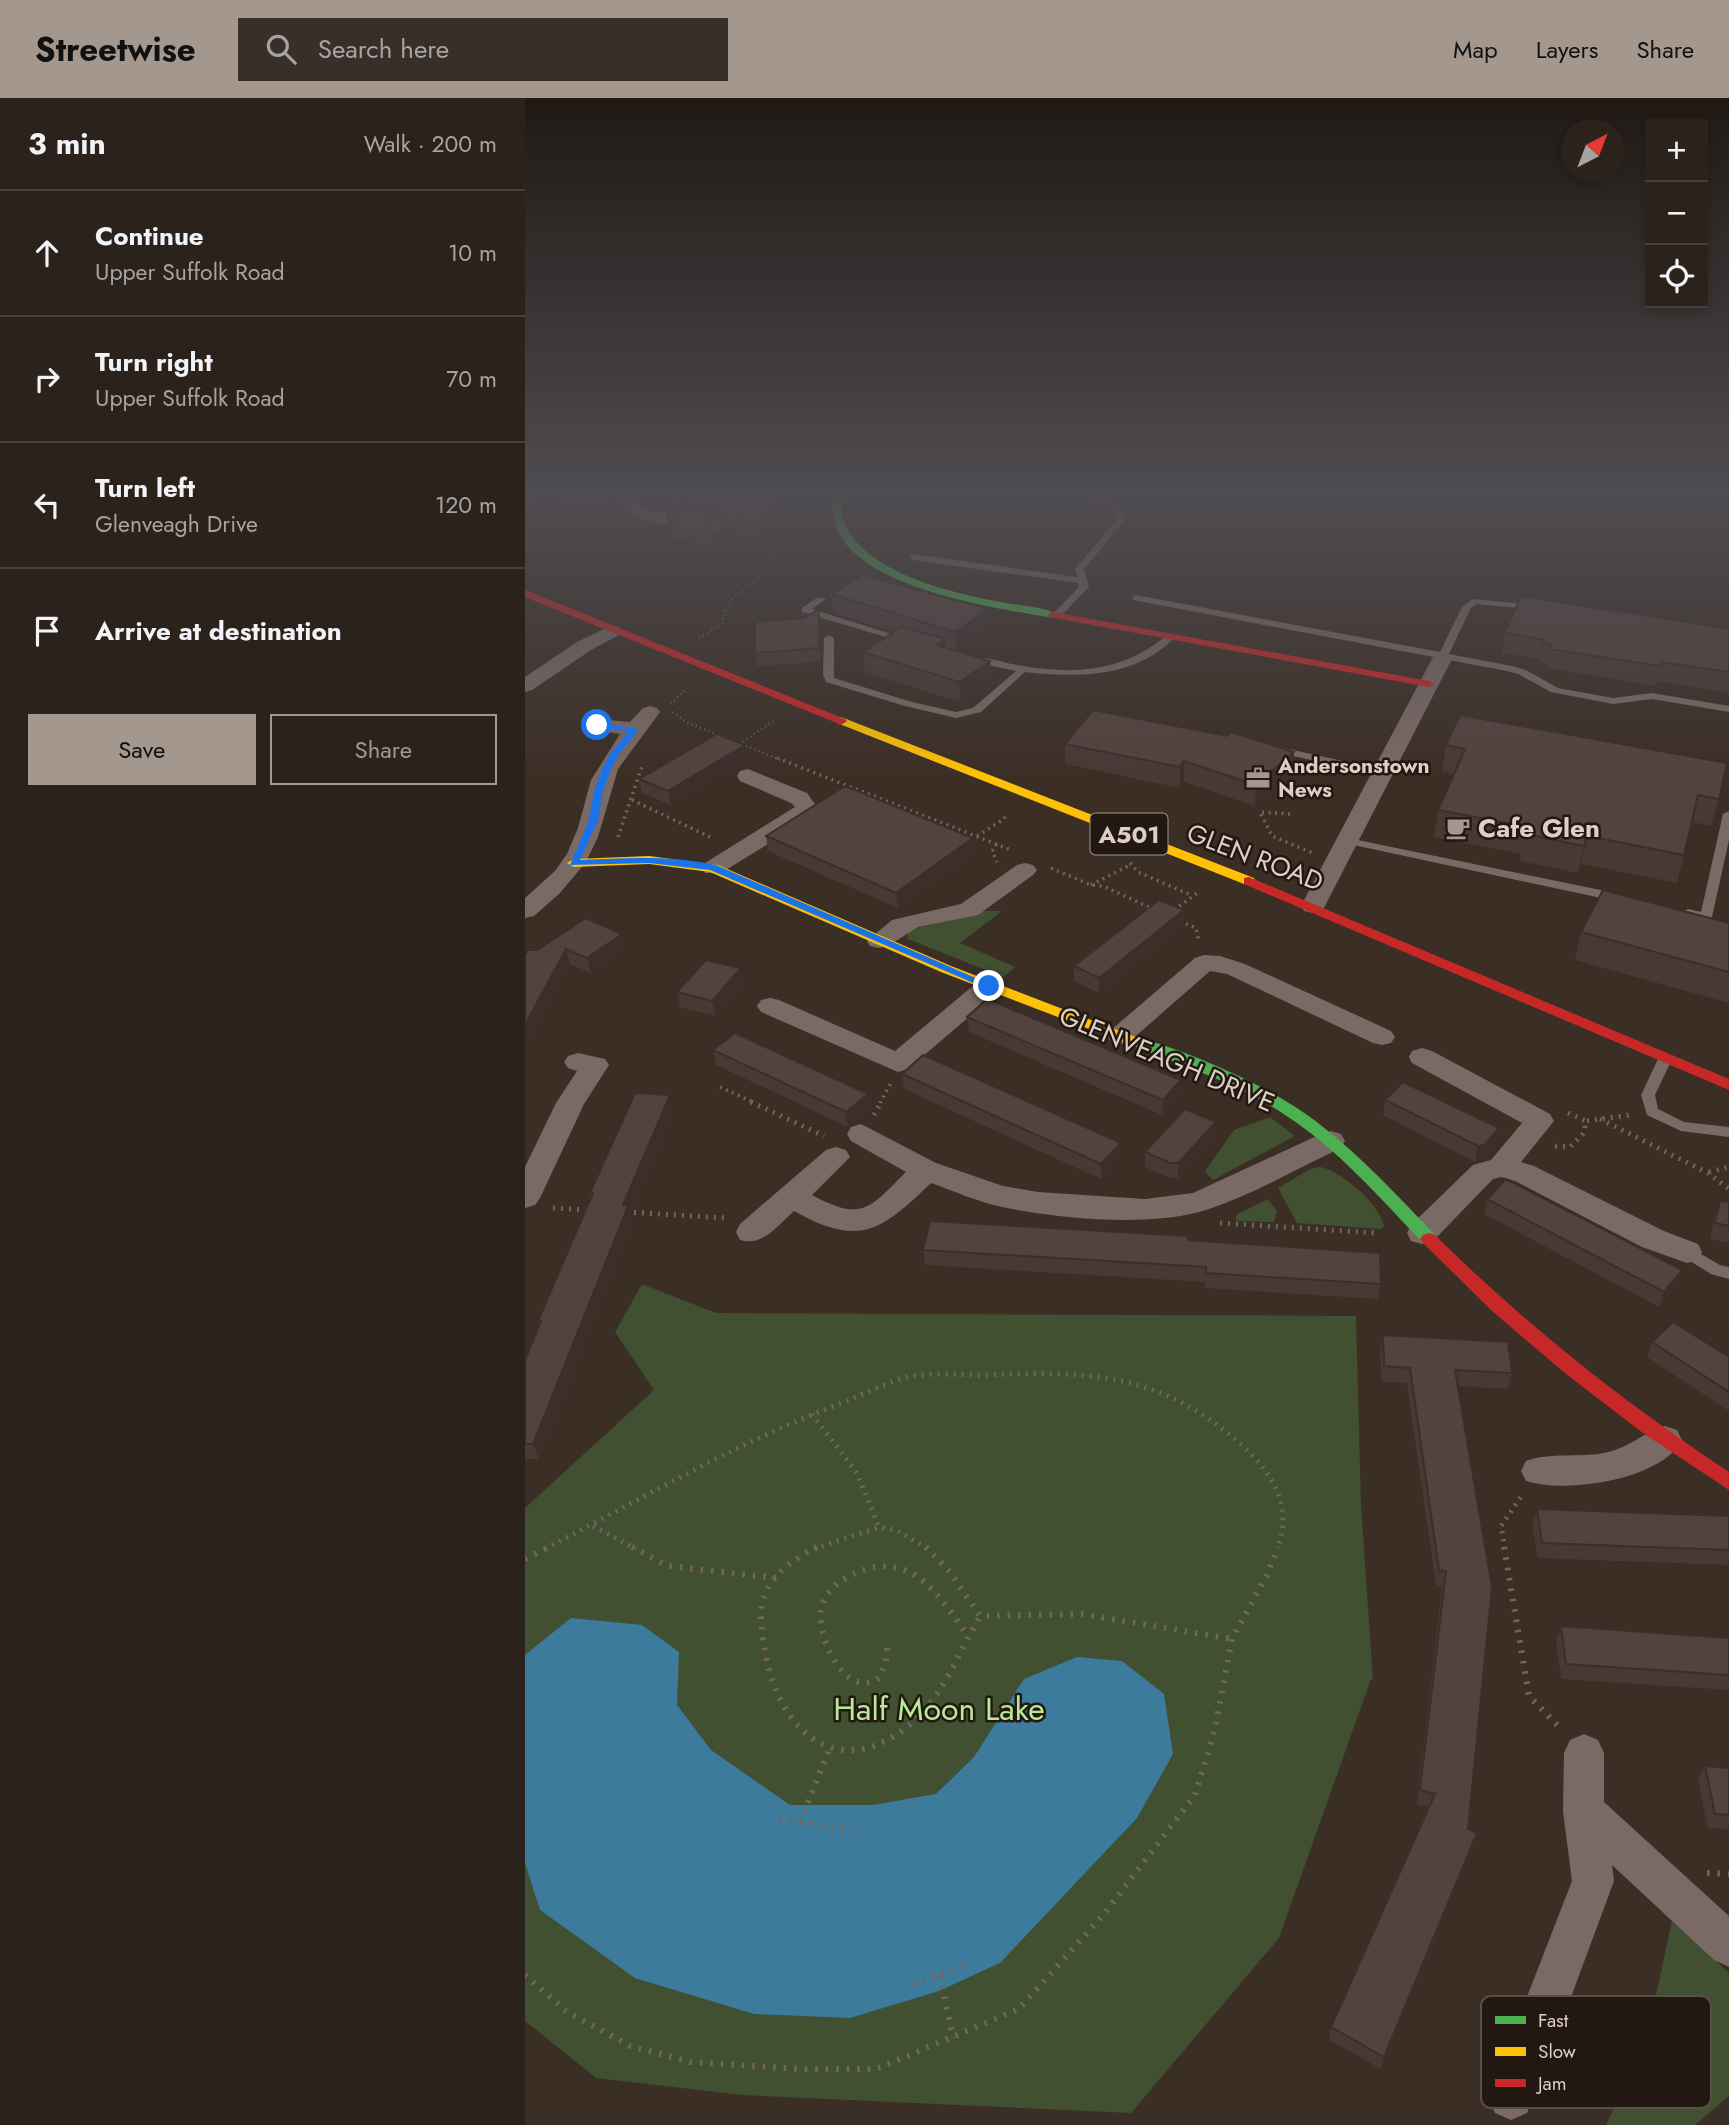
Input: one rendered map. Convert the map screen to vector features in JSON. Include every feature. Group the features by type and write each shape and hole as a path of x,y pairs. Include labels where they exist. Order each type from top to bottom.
{"street":[{"path":"933,588 958,597 1429,684"},
{"name":"GLEN ROAD","path":"525,593 667,653 1313,906 1729,1085"},
{"path":"525,686 584,646 612,631"},
{"path":"1313,906 1443,657"},
{"path":"525,911 574,863 593,820 598,791 614,755 650,712"},
{"path":"597,725 635,729"},
{"path":"713,867 802,813 806,807 799,798 748,776"},
{"name":"GLENVEAGH DRIVE","path":"574,863 682,862 713,867 879,941 1209,1070 1290,1111 1331,1141 1515,1322 1665,1440 1729,1482"},
{"path":"879,941 901,925 912,921 969,910 1032,864"},
{"path":"1119,1036 1204,963 1237,969 1382,1037"},
{"path":"770,1006 898,1063 989,986"},
{"path":"1422,1057 1540,1121 1501,1167"},
{"path":"525,1198 570,1103 595,1065 578,1062"},
{"path":"861,1133 926,1170 1000,1196 1038,1203 1145,1210 1173,1208 1201,1201 1331,1141"},
{"path":"758,1226 792,1197 832,1147"},
{"path":"1419,1230 1483,1172 1501,1167 1524,1173 1653,1239 1687,1252"},
{"path":"792,1197 837,1220 855,1222 873,1217 926,1170"},
{"path":"1538,1471 1612,1468 1634,1461 1665,1440"},
{"path":"1549,1996 1593,1881 1583,1811 1584,1753"},
{"path":"1583,1811 1729,1945"}],"lane":[{"path":"1056,616 1083,588"},
{"path":"1136,598 1515,670 1555,690 1613,701 1653,696 1729,709"},
{"path":"821,599 805,610 921,645"},
{"path":"1443,657 1467,607 1475,601 1547,610"},
{"path":"959,657 1022,670 1068,672 1112,668 1154,651 1170,637"},
{"path":"829,638 830,680 945,714 977,710 1022,670"},
{"path":"1259,745 1383,773"},
{"path":"1681,912 1706,917 1729,814"},
{"path":"1348,841 1630,900"},
{"path":"1666,1057 1648,1095 1652,1112 1681,1126 1729,1132"},
{"path":"1687,1252 1716,1270 1729,1273"}],"path":[{"path":"667,653 710,633 722,624 726,609 733,598 747,588"},
{"path":"705,668 669,706 686,722 997,844 1032,864 1061,872 1091,885 1103,886 1157,911"},
{"path":"678,724 686,722"},
{"path":"608,861 632,800 643,762"},
{"path":"842,795 853,788"},
{"path":"632,800 740,851"},
{"path":"1290,814 1260,812 1272,836 1336,863"},
{"path":"977,836 1004,819 1007,814"},
{"path":"995,861 992,851 997,844"},
{"path":"1091,885 1130,865"},
{"path":"1053,878 1061,872"},
{"path":"1177,920 1195,928 1204,963"},
{"path":"720,1087 832,1147"},
{"path":"1570,1147 1584,1133 1586,1121 1652,1112"},
{"path":"1599,1119 1708,1173 1729,1189"},
{"path":"1708,1173 1729,1167"},
{"path":"552,1208 592,1210"},
{"path":"1173,1208 1225,1224 1385,1233 1419,1230"},
{"path":"618,1212 758,1226"},
{"path":"525,1559 721,1457 812,1415 909,1377 1062,1372 1146,1386 1176,1398 1213,1420 1254,1455 1281,1495 1285,1516 1282,1537 1267,1575 1232,1639 1215,1728 1195,1794 1104,1914 1020,2009 876,2069 801,2069 690,2062 630,2046 566,2011 525,1975"},
{"path":"812,1415 857,1473 879,1527"},
{"path":"1538,1471 1501,1526 1503,1539 1529,1696 1584,1753"},
{"path":"592,1525 668,1566 776,1578"},
{"path":"879,1527 896,1530 935,1552 980,1616 956,1661 929,1701 903,1730 880,1744 852,1752 829,1750 810,1739 791,1720 774,1689 764,1649 763,1600 787,1566 809,1550 833,1539 879,1527"},
{"path":"887,1648 887,1666 882,1677 874,1682 861,1683 844,1673 829,1653 820,1617 823,1604 832,1591 863,1570 877,1566 908,1570 923,1581 968,1636"},
{"path":"980,1616 1082,1614 1232,1639"},
{"path":"800,1822 829,1750"},
{"path":"779,1818 853,1831"},
{"path":"912,1984 971,1963"},
{"path":"940,1976 953,2038"}],"green space":[{"path":"984,911 1002,911 960,943 1015,967 1003,977 908,939 907,934 912,929"},
{"path":"1270,1117 1295,1136 1213,1180 1205,1171 1234,1130"},
{"path":"1320,1167 1339,1175 1359,1190 1375,1208 1384,1226 1381,1229 1297,1223 1278,1188 1310,1169"},
{"path":"1268,1199 1277,1211 1274,1222 1237,1221 1235,1217 1238,1214"},
{"name":"Half Moon Lake","path":"642,1284 716,1313 1356,1316 1361,1505 1373,1680 1371,1679 1279,1938 1131,2113 742,2095 596,2078 525,2021 525,1508 654,1390 615,1332"},
{"path":"1672,1921 1729,1973 1729,2096 1695,2125 1606,2125 1614,2108 1711,2108 1711,1996 1656,1996"}],"water":[{"name":"Half Moon Lake","path":"571,1618 642,1625 679,1652 677,1705 711,1750 790,1805 873,1805 936,1794 974,1757 1024,1679 1077,1657 1122,1661 1164,1694 1173,1754 1137,1818 1000,1963 939,1991 850,2018 754,2014 635,1978 540,1910 525,1863 525,1655"}],"building":[{"path":"842,588 909,588 988,609 955,632 831,594"},
{"path":"1521,596 1729,629 1729,672 1661,662 1660,666 1550,649 1552,644 1543,643 1544,640 1505,633"},
{"path":"819,609 819,648 755,653 755,622 804,618"},
{"path":"902,627 945,639 937,645 990,661 959,682 863,652"},
{"path":"1093,710 1227,736 1231,732 1294,752 1256,785 1184,761 1180,767 1065,744"},
{"path":"1460,715 1727,763 1719,799 1698,795 1684,855 1587,836 1584,846 1525,834 1527,827 1438,810 1465,749 1446,745"},
{"path":"717,734 745,745 668,791 639,779"},
{"path":"845,786 973,838 896,893 766,836"},
{"path":"1603,890 1729,923 1729,972 1581,932"},
{"path":"1159,900 1184,910 1099,978 1074,966"},
{"path":"586,918 622,934 587,958 566,949 525,1025 525,955 528,950 537,950"},
{"path":"706,960 741,968 712,1001 677,992"},
{"path":"987,999 1181,1080 1163,1100 967,1017"},
{"path":"735,1033 868,1094 846,1112 713,1050"},
{"path":"923,1055 1121,1143 1101,1164 902,1074"},
{"path":"1403,1082 1499,1128 1484,1145 1478,1146 1385,1100"},
{"path":"635,1093 670,1095 623,1205 628,1206 533,1444 525,1444 525,1360 541,1321 538,1321 593,1193 590,1193"},
{"path":"1185,1109 1216,1122 1178,1163 1170,1163 1145,1152"},
{"path":"1506,1179 1682,1270 1664,1292 1487,1199"},
{"path":"1720,1201 1729,1202 1729,1226 1715,1223"},
{"path":"930,1221 1188,1236 1188,1240 1380,1253 1381,1284 1206,1273 1206,1267 923,1250"},
{"path":"1673,1322 1729,1357 1729,1392 1652,1342"},
{"path":"1383,1335 1508,1342 1512,1373 1455,1370 1492,1587 1468,1829 1477,1833 1384,2057 1331,2027 1435,1794 1420,1790 1446,1571 1439,1570 1410,1368 1384,1366"},
{"path":"1537,1509 1729,1516 1729,1550 1542,1543"},
{"path":"1561,1626 1729,1638 1729,1675 1566,1664"},
{"path":"1705,1766 1729,1768 1729,1815 1715,1814"}],"traffic: fast":[{"path":"931,588 997,605 1053,615"},
{"path":"1133,1041 1234,1081 1291,1111 1347,1155 1429,1239"}],"traffic: slow":[{"path":"841,721 1249,881"},
{"path":"574,863 649,860 713,868 946,969 1133,1041"}],"traffic: jam":[{"path":"525,593 841,721"},
{"path":"1053,615 1429,684"},
{"path":"1249,881 1729,1085"},
{"path":"1429,1239 1498,1306 1572,1369 1650,1428 1729,1482"}],"place":[{"name":"Andersonstown News","path":"1258,778"},
{"name":"Cafe Glen","path":"1458,828"}],"route":[{"path":"597,725 635,729 614,755 607,769 598,791 593,820 585,843 574,863 649,860 713,867 879,941 989,986"}]}
